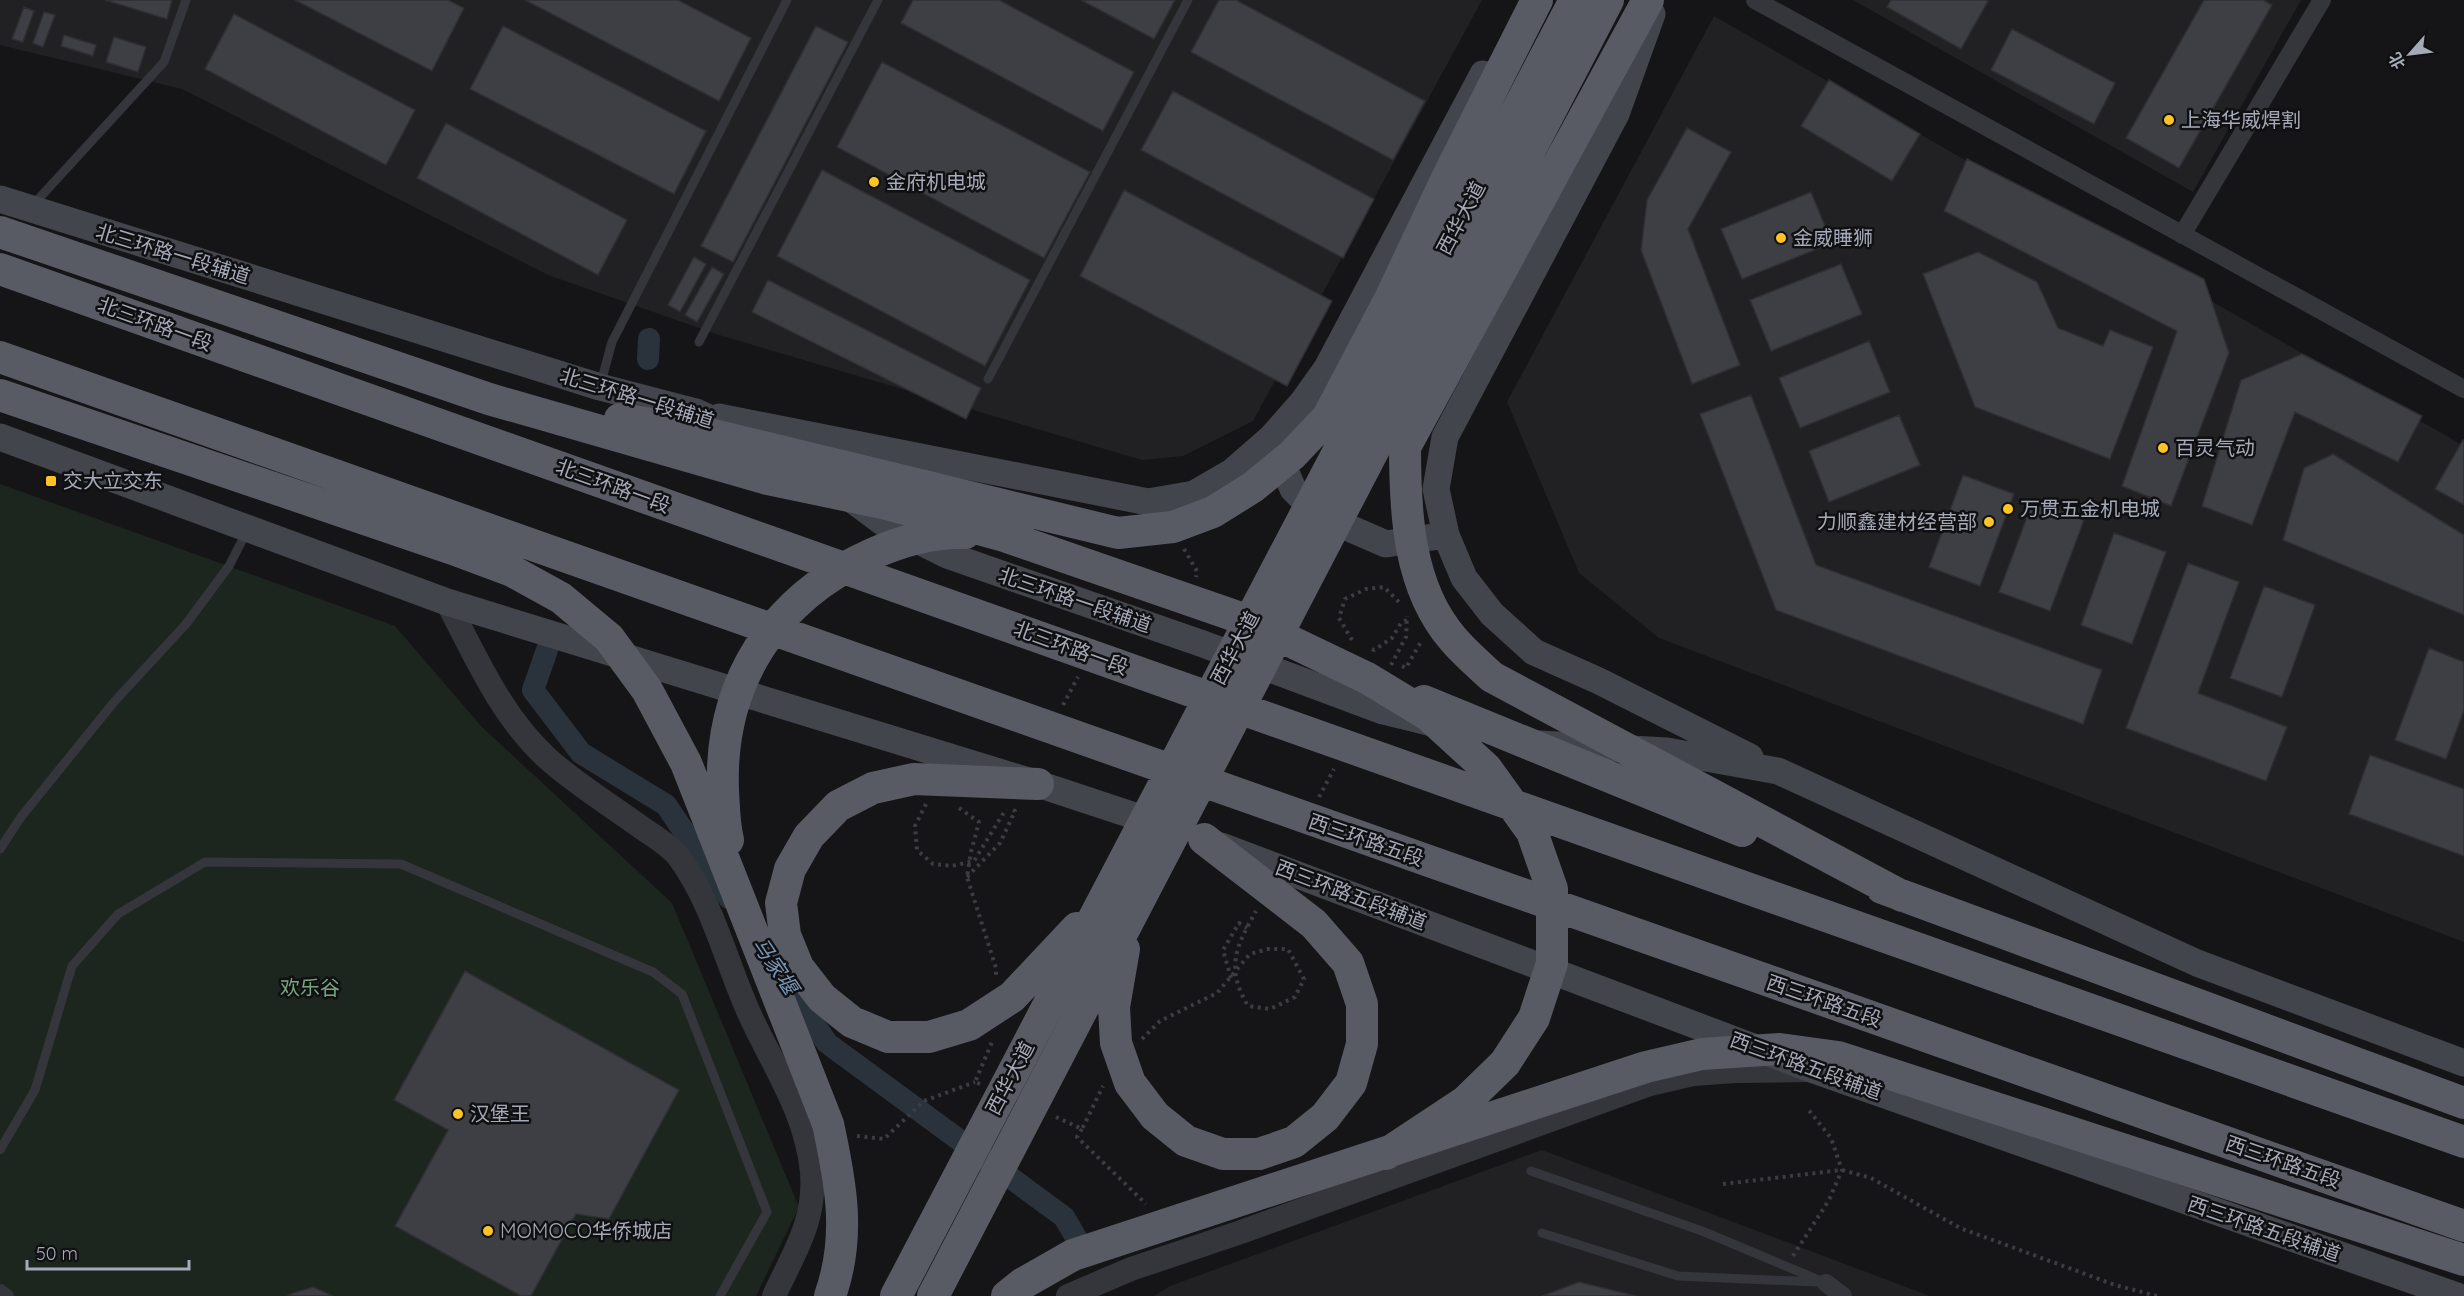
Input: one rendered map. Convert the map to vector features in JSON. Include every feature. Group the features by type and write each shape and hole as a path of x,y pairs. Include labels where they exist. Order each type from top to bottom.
{"highway":[{"name":"西华大道","path":"1447,276 1575,0"},
{"name":"西华大道","path":"896,1296 1102,902 1447,276 1608,0"},
{"path":"1405,447 1648,0"},
{"path":"1328,417 1390,299 1529,9"},
{"path":"1447,276 1449,174"},
{"path":"1447,276 1532,214"},
{"path":"0,232 489,399 768,479 887,504 1001,535 1244,619 1367,678 1902,896 2464,1103"},
{"name":"北三环路一段","path":"0,269 2464,1142"},
{"name":"西华大道","path":"933,1296 1130,918 1413,341"},
{"path":"489,399 697,431 1118,533 1173,527 1214,512 1253,487 1292,455 1328,417 1413,341"},
{"path":"1413,341 1405,447 1405,495 1413,560 1431,605 1452,638 1492,678 1902,896"},
{"name":"西三环路五段","path":"0,357 2464,1226"},
{"path":"0,395 512,571 561,598 609,638 647,690 686,763 828,1124 840,1179 844,1238 836,1279 830,1296"},
{"path":"753,933 725,827 723,777 724,737 741,683 759,646 788,610 810,590 854,562 889,546 941,532 1001,535"},
{"path":"1367,678 1428,715 1486,768 1532,832 1552,889 1552,963 1534,1018 1505,1063 1466,1101 1386,1154"},
{"path":"1038,784 914,779 873,788 838,806 809,836 790,869 781,903 785,935 798,967 822,998 852,1022 888,1037 929,1037 969,1025 1012,997 1102,902"},
{"path":"1130,918 1114,1007 1116,1043 1130,1083 1155,1116 1186,1140 1223,1154 1258,1154 1294,1142 1325,1117 1351,1083 1362,1044 1362,1004 1348,963 1314,924 1204,839"},
{"path":"1007,1296 1022,1284 1073,1255 1646,1067 1702,1054 1780,1049 1838,1057 2458,1259"}],"main road":[{"path":"1657,0 1616,114 1445,437 1436,489 1446,535 1464,578 1492,614 1534,652 1599,681 1778,771 2197,963 2464,1063"},
{"path":"696,412 1148,502 1194,494 1232,472 1271,438 1302,403 1328,368 1497,46 1529,9"},
{"name":"北三环路一段辅道","path":"0,199 600,387 696,412 774,449 829,483 885,524 947,555 1246,660 1383,711 1510,743 1668,751 1778,771"},
{"path":"0,437 447,603 1038,784"},
{"path":"1271,438 1293,489 1319,515 1386,544 1446,535"},
{"name":"西三环路五段辅道","path":"1038,784 1204,839 1814,1070 2421,1291 2457,1296"}],"street":[{"path":"1755,0 2464,389"},
{"path":"2182,234 2322,0"},
{"path":"447,603 496,693 521,732 548,760 676,855 699,889 749,1015 786,1084 802,1125 812,1172 811,1202 803,1239 774,1296"},
{"path":"1068,1296 1131,1269 1252,1228 1650,1084 1693,1074 1814,1070"},
{"path":"1826,1283 1843,1296"},
{"path":"0,1291 7,1296"}],"lane":[{"path":"29,209 164,62 186,0"},
{"path":"600,387 612,342 788,0"},
{"path":"699,342 878,0"},
{"path":"988,379 1188,0"},
{"path":"0,849 21,817 114,702 186,624 228,566 248,528"},
{"path":"0,1150 35,1090 72,966 118,914 205,862 401,864 653,972 682,994 767,1212 720,1296"},
{"path":"1530,1171 1702,1230 1826,1283"},
{"path":"1542,1233 1678,1276 1826,1283"}],"path":[{"path":"1394,661 1406,668 1421,642"},
{"path":"967,877 1000,843 1015,811 1007,807"},
{"path":"1231,978 1223,950 1239,923 1247,928"},
{"path":"906,1119 924,1101 975,1082"},
{"path":"1786,1266 1812,1230 1842,1170 1831,1138 1807,1108"},
{"path":"1082,1129 1077,1137 1151,1208"},
{"path":"1723,1184 1842,1170 1870,1178 1960,1228 2115,1285 2157,1296"}],"shaded area":[{"name":"金府机电城","path":"0,0 1482,0 1253,421 1183,456 1142,460 719,335 548,275 182,89 0,45"},
{"path":"1853,0 2301,0 2193,192"},
{"name":"万贯五金机电城","path":"1714,16 2464,446 2464,942 1659,638 1579,573 1507,402"},
{"path":"1542,1150 1930,1296 1154,1296 1170,1286"}],"green space":[{"name":"欢乐谷","path":"0,484 395,626 482,727 672,903 799,1207 756,1296 0,1296"}],"building":[{"path":"105,0 172,0 167,19"},
{"path":"295,0 448,0 464,8 432,71"},
{"path":"525,0 678,0 751,38 719,101"},
{"path":"913,0 999,0 1134,72 1103,131 901,23"},
{"path":"1081,0 1175,0 1154,39"},
{"path":"1219,0 1236,0 1425,101 1393,160 1191,52"},
{"path":"1891,0 1988,1 1961,49 1887,7"},
{"path":"2204,0 2263,0 2272,5 2179,168 2126,138"},
{"path":"24,7 34,11 23,42 12,39"},
{"path":"44,12 55,15 43,47 33,43"},
{"path":"234,14 415,110 386,165 205,69"},
{"path":"503,26 706,131 674,194 470,89"},
{"path":"816,26 848,42 733,262 701,246"},
{"path":"2012,29 2115,83 2094,124 1991,70"},
{"path":"64,35 96,45 93,56 61,46"},
{"path":"114,37 146,47 138,72 106,62"},
{"path":"882,62 1090,172 1044,258 837,147"},
{"path":"1829,80 1920,134 1892,181 1801,126"},
{"path":"1173,91 1374,199 1343,258 1141,150"},
{"path":"446,123 627,220 598,275 417,178"},
{"path":"1687,128 1731,152 1688,229 1740,365 1692,384 1641,250 1647,200"},
{"path":"1967,159 2204,279 2229,353 2171,506 2122,486 2177,331 1944,211"},
{"path":"822,170 1030,280 985,366 777,256"},
{"path":"1124,190 1332,301 1287,386 1080,276"},
{"path":"1811,192 1832,243 1742,279 1721,229"},
{"path":"1978,252 2037,282 2058,328 2103,346 2110,330 2153,347 2110,459 1975,407 1923,274"},
{"path":"694,257 706,264 680,312 668,305"},
{"path":"1841,264 1862,314 1771,351 1750,300"},
{"path":"712,267 724,274 697,322 685,315"},
{"path":"768,280 981,388 966,419 752,312"},
{"path":"1869,341 1890,392 1800,428 1779,378"},
{"path":"2302,354 2422,416 2398,462 2295,412 2252,525 2202,506 2241,380"},
{"path":"1751,395 1816,565 2102,670 2083,724 1776,610 1700,414"},
{"path":"1899,415 1920,465 1829,502 1809,451"},
{"path":"2464,441 2464,505 2435,489"},
{"path":"2333,454 2464,535 2464,615 2283,540 2304,468"},
{"path":"1963,475 2014,494 1980,586 1929,567"},
{"path":"2033,501 2084,520 2050,611 1999,592"},
{"path":"2114,533 2166,552 2132,644 2081,625"},
{"path":"2188,563 2239,582 2198,693 2287,727 2266,781 2126,728"},
{"path":"2264,586 2315,605 2282,697 2230,678"},
{"path":"2429,648 2464,662 2464,710 2446,759 2395,740"},
{"path":"2370,755 2464,789 2464,856 2349,814"},
{"path":"465,971 679,1090 609,1219 576,1214 531,1296 521,1296 395,1226 448,1130 394,1100"},
{"path":"1579,1282 1636,1296 1542,1296"},
{"path":"313,1287 333,1296 287,1296 293,1293"}],"waterway":[{"name":"马家堰","path":"648,359 649,339"},
{"name":"马家堰","path":"547,650 533,690 581,753 666,805 729,898"},
{"name":"马家堰","path":"778,970 827,1043 1064,1217 1078,1241"}],"place":[{"name":"上海华威焊割","path":"2169,120"},
{"name":"金府机电城","path":"874,182"},
{"name":"金威睡狮","path":"1781,238"},
{"name":"百灵气动","path":"2163,448"},
{"name":"交大立交东","path":"51,481"},
{"name":"万贯五金机电城","path":"2008,509"},
{"name":"力顺鑫建材经营部","path":"1989,522"},
{"name":"汉堡王","path":"458,1114"},
{"name":"MOMOCO华侨城店","path":"488,1231"}]}
